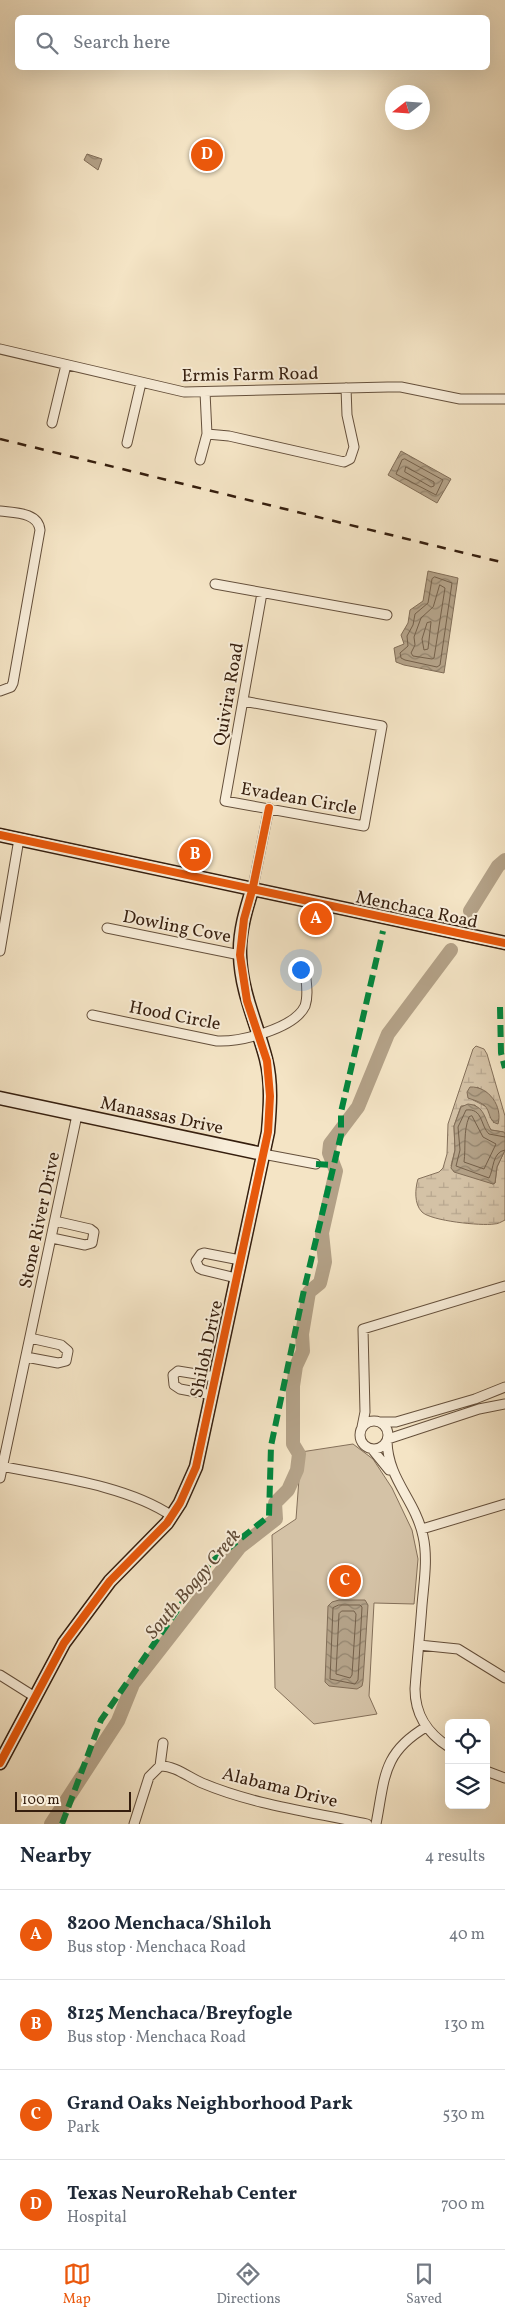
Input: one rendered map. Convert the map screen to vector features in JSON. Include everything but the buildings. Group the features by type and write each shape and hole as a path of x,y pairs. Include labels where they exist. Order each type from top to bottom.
{"street":[{"name":"Ermis Farm Road","path":"0,349 172,391 205,392 402,387 460,399 505,398"},
{"path":"52,423 66,365"},
{"path":"128,443 141,383"},
{"path":"207,434 230,436 344,462 350,459 354,447 347,415 346,388"},
{"path":"200,460 207,434 205,392"},
{"path":"0,511 22,514 36,519 40,530 13,683 11,688 0,691"},
{"path":"215,584 387,615"},
{"name":"Quivira Road","path":"225,801 262,593"},
{"name":"Evadean Circle","path":"225,801 364,826 382,726 243,701"},
{"path":"253,887 268,808"},
{"name":"Menchaca Road","path":"0,835 253,887 505,943"},
{"path":"0,951 19,838"},
{"name":"Shiloh Drive","path":"0,1763 57,1654 91,1604 118,1571 157,1534 172,1516 193,1478 268,1132 270,1096 267,1061 247,1001 240,955 241,934 253,887"},
{"name":"Dowling Cove","path":"107,928 240,955"},
{"name":"Hood Circle","path":"92,1015 217,1041 236,1041 287,1023 300,1013 307,999 306,979"},
{"name":"Manassas Drive","path":"0,1098 316,1164"},
{"name":"Stone River Drive","path":"0,1478 1,1466 78,1114"},
{"path":"52,1238 85,1245 92,1243 94,1240 94,1232 90,1229 55,1221"},
{"path":"236,1278 202,1270 196,1261 204,1253 240,1260"},
{"path":"445,1744 426,1727 418,1711 415,1696 426,1558 422,1529 411,1503 392,1473 372,1450 367,1448 361,1441 365,1418 363,1329 505,1286"},
{"path":"26,1357 58,1363 66,1361 68,1358 68,1351 61,1345 30,1338"},
{"path":"212,1395 180,1389 174,1385 172,1378 173,1374 178,1371 215,1377"},
{"path":"362,1428 370,1422 396,1422 455,1405 505,1387"},
{"path":"365,1393 371,1410 379,1422 386,1427 388,1456 392,1473"},
{"path":"372,1450 381,1448 387,1440 479,1409 505,1404"},
{"path":"1,1466 123,1492 149,1501 172,1516"},
{"path":"422,1529 505,1504"},
{"path":"419,1645 458,1649 505,1676"},
{"path":"0,1675 35,1697"},
{"path":"376,1824 385,1777 392,1759 404,1741 426,1727"},
{"path":"134,1824 149,1778 160,1766 163,1743"},
{"name":"Alabama Drive","path":"160,1766 170,1768 204,1784 236,1795 367,1824"},
{"path":"490,1772 505,1778"}],"green space":[{"path":"476,1046 484,1049 487,1054 505,1116 505,1134 491,1130 475,1105 461,1106 454,1126 455,1150 451,1166 493,1184 495,1183 497,1167 505,1150 505,1220 495,1224 468,1223 435,1218 422,1212 416,1201 418,1179 439,1172 443,1168 447,1154 448,1124 473,1049","holes":["477,1087 482,1090 494,1123 487,1107 473,1100"]},
{"path":"353,1444 373,1459 392,1488 412,1530 418,1559 414,1604 374,1603 369,1696 377,1714 314,1724 275,1688 272,1535 296,1519 301,1452"}],"water":[{"path":"87,154 102,159 98,170 84,160"},
{"path":"401,451 451,479 437,503 388,475"},
{"path":"428,571 458,578 444,673 396,662 394,648 404,644 401,635 408,623 410,610 423,601"},
{"path":"470,1087 483,1090 493,1099 498,1111 498,1124 491,1119 484,1105 468,1098 467,1092"},
{"path":"468,1104 474,1105 481,1110 491,1130 504,1132 505,1134 505,1150 497,1167 495,1183 493,1184 454,1172 451,1168 455,1150 454,1126 461,1107"},
{"path":"339,1600 365,1600 368,1605 363,1681 362,1686 357,1689 329,1686 325,1682 328,1606 332,1602"}],"waterway":[{"name":"South Boggy Creek","path":"470,911 498,866 505,860"},
{"name":"South Boggy Creek","path":"51,1824 118,1721 133,1684 240,1547 276,1519 275,1503 288,1490 297,1470 299,1454 293,1444 293,1386 296,1366 303,1351 302,1334 309,1292 320,1283 325,1262 322,1233 336,1171 329,1153 330,1144 358,1107 388,1034 451,950"}],"railway":[{"path":"0,439 505,563"}],"marked path":[{"path":"62,1824 101,1720 210,1563 269,1516 271,1446 304,1290 341,1135 341,1112 383,931"},
{"path":"500,1007 501,1053 505,1068"},
{"path":"316,1164 334,1165"}],"cycle path":[{"path":"0,1763 64,1643 110,1581 167,1523 180,1503 196,1467 268,1132 270,1096 267,1061 247,1001 240,955 244,919 253,887 269,808"},
{"path":"0,835 505,943"}],"place":[{"name":"Texas NeuroRehab Center","path":"207,155"},
{"name":"8125 Menchaca/Breyfogle","path":"195,855"},
{"name":"8200 Menchaca/Shiloh","path":"316,919"},
{"name":"Grand Oaks Neighborhood Park","path":"345,1581"}]}
